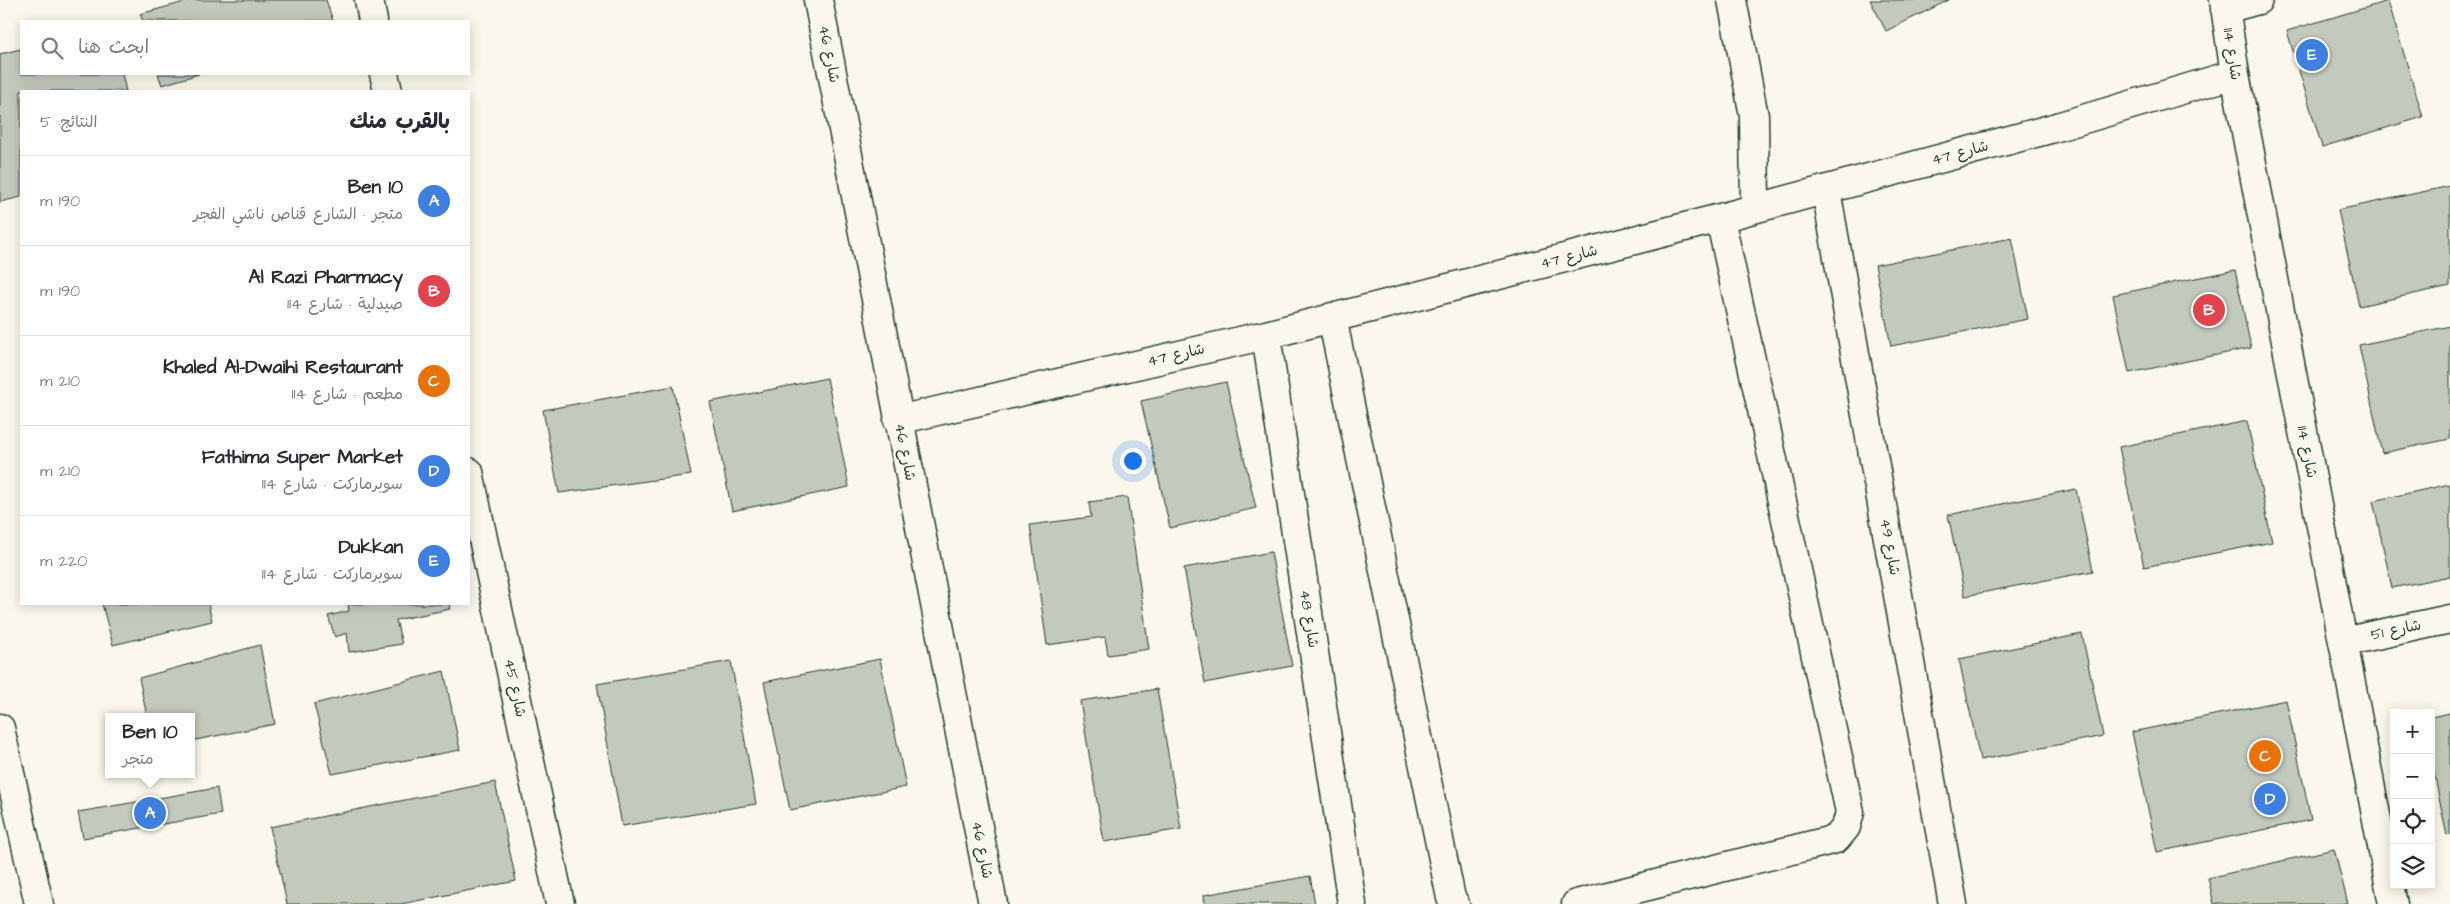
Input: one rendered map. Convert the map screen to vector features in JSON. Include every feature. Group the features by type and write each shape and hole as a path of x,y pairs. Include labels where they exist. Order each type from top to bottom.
{"street":[{"path":"368,0 373,20"},
{"name":"شارع 46","path":"818,0 993,904"},
{"path":"1732,0 1754,116 1755,208"},
{"path":"2225,5 2258,0"},
{"name":"شارع 114","path":"2225,5 2235,74 2393,904"},
{"name":"شارع 47","path":"898,420 1266,335 1720,218 2050,129 2235,74"},
{"path":"384,75 388,90"},
{"name":"شارع 49","path":"1826,190 1951,904"},
{"path":"1576,904 1836,839 1846,827 1850,812 1720,218"},
{"path":"1332,317 1451,898 1455,904"},
{"name":"شارع 48","path":"1266,335 1352,904"},
{"name":"شارع 45","path":"470,477 560,904"},
{"name":"شارع 51","path":"2343,642 2450,619"},
{"path":"0,728 39,904"}],"building":[{"path":"192,0 326,0 333,20 143,20 140,14"},
{"path":"1870,0 1949,0 1886,31"},
{"path":"2388,1 2423,117 2322,147 2287,31"},
{"path":"20,49 20,75 122,75 126,90 20,90 20,197 0,202 0,54"},
{"path":"158,75 196,75 162,85"},
{"path":"2450,186 2450,286 2359,306 2338,210"},
{"path":"2012,238 2028,319 1891,346 1875,265"},
{"path":"2235,270 2251,348 2129,373 2113,295"},
{"path":"2450,326 2450,439 2382,453 2359,345"},
{"path":"827,378 849,487 732,511 710,402"},
{"path":"1226,382 1256,508 1170,528 1141,401"},
{"path":"673,386 691,475 559,493 543,410"},
{"path":"2247,421 2272,542 2144,567 2119,447"},
{"path":"2450,484 2450,576 2392,588 2373,501"},
{"path":"2076,489 2093,571 1965,596 1948,515"},
{"path":"1127,497 1149,649 1108,655 1105,637 1047,645 1030,525 1091,517 1089,502"},
{"path":"1271,552 1292,666 1205,683 1184,568"},
{"path":"102,605 208,605 212,621 113,645"},
{"path":"348,605 449,605 450,609 396,620 402,644 349,652 347,633 335,637 328,616 349,611"},
{"path":"2082,634 2103,736 1980,760 1959,659"},
{"path":"260,645 275,724 195,740 195,713 146,713 139,678"},
{"path":"880,659 906,787 790,810 764,682"},
{"path":"731,661 756,804 622,826 597,684"},
{"path":"444,671 460,750 332,774 314,704"},
{"path":"1157,689 1181,829 1104,842 1080,701"},
{"path":"2286,700 2311,820 2157,852 2132,732"},
{"path":"2450,713 2450,835 2447,836 2435,778 2435,716"},
{"path":"495,782 516,881 401,904 287,904 270,827"},
{"path":"217,788 221,814 83,838 78,812"},
{"path":"2334,849 2348,904 2214,904 2208,878"},
{"path":"1310,876 1315,904 1205,904 1204,895"}],"place":[{"name":"Dukkan","path":"2312,55"},
{"name":"Al Razi Pharmacy","path":"2209,310"},
{"name":"Khaled Al-Dwaihi Restaurant","path":"2265,756"},
{"name":"Fathima Super Market","path":"2270,799"},
{"name":"Ben 10","path":"150,813"}]}
